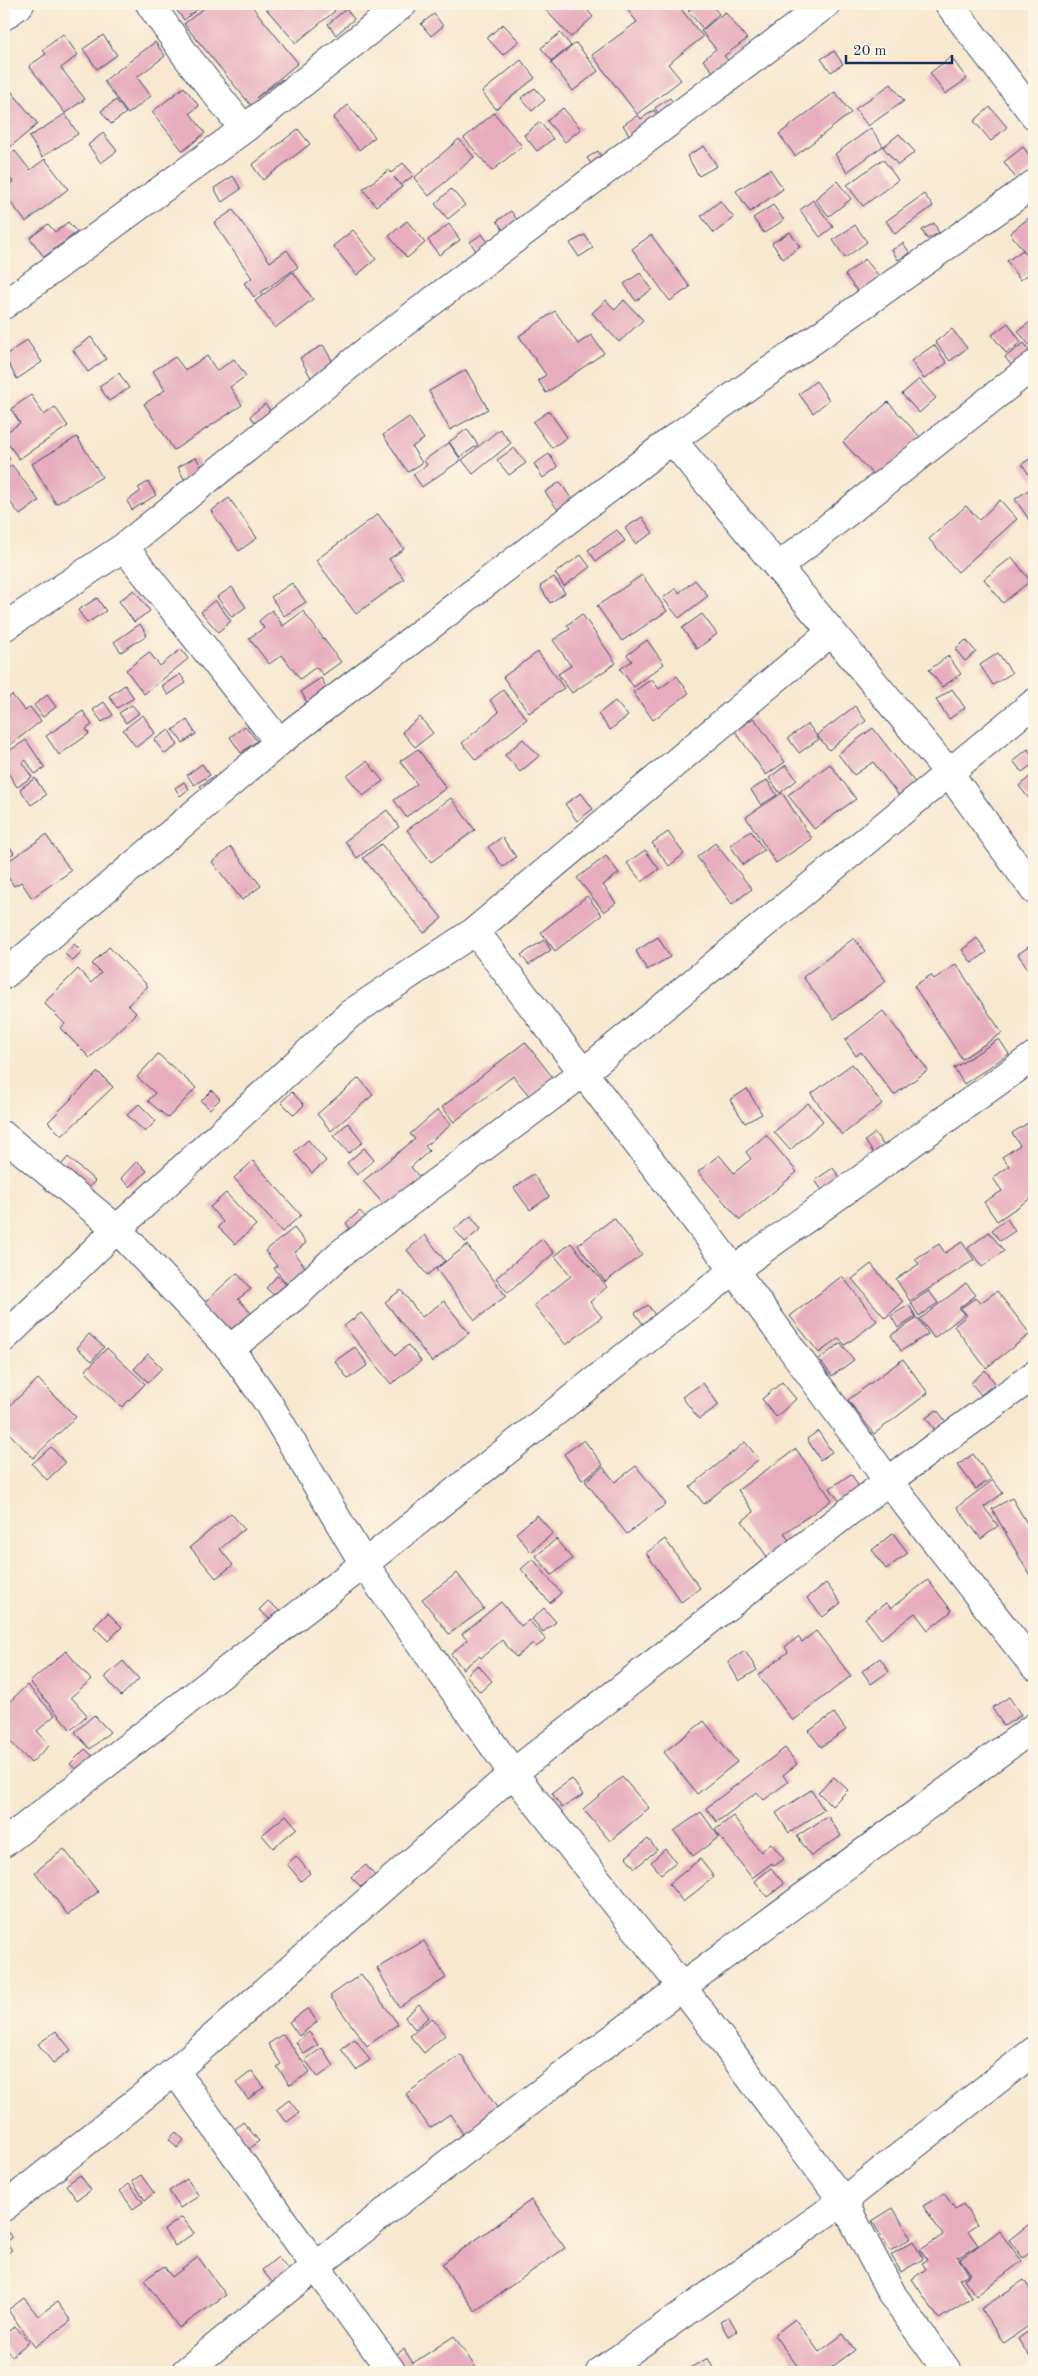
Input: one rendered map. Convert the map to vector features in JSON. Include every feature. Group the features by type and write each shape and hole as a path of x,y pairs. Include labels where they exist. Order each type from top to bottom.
{"street":[{"path":"4,16 20,4"},
{"path":"150,4 187,58 244,128"},
{"path":"4,305 244,128 403,4"},
{"path":"4,627 124,547 373,346 826,4"},
{"path":"949,4 1034,115"},
{"path":"4,975 279,742 672,440 1034,184"},
{"path":"778,567 1034,365"},
{"path":"672,440 778,567 830,633 949,773 1034,890"},
{"path":"124,547 279,742"},
{"path":"4,1338 117,1229 350,1014 475,931 830,633"},
{"path":"230,1349 295,1296 340,1254 584,1072 1034,703"},
{"path":"475,931 734,1270 888,1481 1034,1666"},
{"path":"4,1842 364,1564 734,1270 1034,1056"},
{"path":"4,1136 117,1229 230,1349 267,1401 364,1564 513,1773 682,1987 843,2201 893,2296 948,2372"},
{"path":"4,2207 175,2071 513,1773 888,1481 1034,1374"},
{"path":"185,2372 316,2264 682,1987 1034,1728"},
{"path":"600,2372 843,2201 1034,2051"},
{"path":"175,2071 316,2264 392,2372"}],"building":[{"path":"172,4 196,4 199,8 184,20"},
{"path":"209,4 250,4 298,63 256,98 282,79 290,89 258,114 184,24"},
{"path":"262,4 329,4 335,11 296,43"},
{"path":"540,4 589,4 585,7 593,17 571,37"},
{"path":"623,4 677,4 703,37 668,64 681,80 637,114 592,55 637,22"},
{"path":"697,4 711,4 719,14 703,29 688,11"},
{"path":"346,9 354,19 336,35 328,24"},
{"path":"725,12 747,39 724,56 730,62 715,74 703,60 716,49 701,31"},
{"path":"434,14 443,26 431,36 421,24"},
{"path":"503,24 519,41 503,55 487,38"},
{"path":"560,33 571,46 552,61 541,48"},
{"path":"63,34 78,55 61,68 85,99 65,113 29,66 46,54 43,50"},
{"path":"103,35 117,55 97,69 83,49"},
{"path":"155,42 165,56 137,77 151,96 128,114 104,81"},
{"path":"576,43 598,71 573,91 551,63"},
{"path":"834,51 843,64 831,72 821,59"},
{"path":"951,57 967,79 945,94 930,73"},
{"path":"521,60 535,78 496,109 482,92"},
{"path":"1034,64 1034,77 1028,69"},
{"path":"891,84 904,101 868,126 855,109"},
{"path":"7,86 38,124 4,152 4,89"},
{"path":"184,87 199,106 190,113 205,133 183,151 152,112"},
{"path":"535,88 545,100 532,111 521,98"},
{"path":"835,92 851,113 795,156 779,134"},
{"path":"670,98 678,111 663,121 655,108"},
{"path":"116,100 126,113 111,124 101,111"},
{"path":"348,105 375,137 359,150 333,118"},
{"path":"990,107 1007,127 991,141 974,121"},
{"path":"563,108 581,129 565,142 547,121"},
{"path":"654,110 661,121 633,141 623,125 638,115 641,119"},
{"path":"494,113 522,146 492,171 464,138"},
{"path":"65,114 78,134 42,157 29,137"},
{"path":"540,122 553,139 537,151 524,135"},
{"path":"871,128 883,146 847,172 835,154"},
{"path":"298,129 310,144 263,180 252,165"},
{"path":"103,133 117,151 101,163 88,145"},
{"path":"899,134 915,152 898,165 883,147"},
{"path":"459,139 474,157 429,196 414,178"},
{"path":"704,146 717,166 699,176 687,156"},
{"path":"1023,147 1034,161 1034,168 1018,181 1004,162"},
{"path":"15,151 30,170 45,159 68,189 26,222 4,194 4,188 13,182 4,170 4,159"},
{"path":"598,151 604,163 595,169 587,158"},
{"path":"883,159 898,180 863,206 847,185"},
{"path":"403,163 414,175 401,185 394,177 402,187 376,206 363,189 389,170 391,173"},
{"path":"770,169 783,189 750,212 736,191"},
{"path":"233,176 241,189 222,202 214,188"},
{"path":"837,181 851,199 829,216 815,199"},
{"path":"451,189 465,205 448,219 435,204"},
{"path":"924,194 933,206 895,234 886,221"},
{"path":"813,200 833,227 820,237 800,210"},
{"path":"720,201 734,218 714,233 701,216"},
{"path":"773,205 784,220 764,233 753,218"},
{"path":"233,210 270,262 287,250 298,267 254,297 244,283 252,278 214,223"},
{"path":"511,211 520,224 506,234 497,221"},
{"path":"1030,217 1034,223 1034,249 1027,255 1010,233"},
{"path":"407,221 425,243 407,258 389,236"},
{"path":"68,222 77,232 44,257 30,238 48,224 55,232"},
{"path":"934,223 939,233 927,239 922,230"},
{"path":"449,224 460,240 439,255 428,240"},
{"path":"855,225 867,242 845,258 833,240"},
{"path":"353,230 376,259 357,275 333,246"},
{"path":"790,232 800,247 783,259 772,243"},
{"path":"482,234 491,247 479,255 470,242"},
{"path":"585,235 593,248 579,257 570,243"},
{"path":"651,235 690,287 670,301 632,249"},
{"path":"903,243 910,253 898,260 892,250"},
{"path":"1023,250 1029,258 1034,254 1034,271 1020,280 1007,261"},
{"path":"865,259 880,277 859,293 845,275"},
{"path":"293,272 313,299 275,328 255,301"},
{"path":"640,273 652,289 636,301 624,284"},
{"path":"606,300 615,310 624,300 643,320 619,342 592,313"},
{"path":"555,311 578,344 591,335 604,353 546,393 538,380 546,375 519,336"},
{"path":"1034,319 1034,351 1018,331"},
{"path":"1008,323 1021,342 1006,353 992,335"},
{"path":"952,329 967,348 950,361 935,342"},
{"path":"91,337 106,359 88,372 73,350"},
{"path":"27,340 42,362 17,379 4,356"},
{"path":"1024,343 1034,357 1018,374 1005,357"},
{"path":"323,345 336,367 313,381 300,358"},
{"path":"934,345 947,363 924,379 911,361"},
{"path":"207,356 217,371 234,359 246,376 230,387 242,405 174,450 144,404 165,390 153,371 175,357 185,370"},
{"path":"466,370 488,409 450,430 429,391"},
{"path":"119,373 129,388 109,401 99,386"},
{"path":"919,379 936,398 919,413 902,394"},
{"path":"816,381 829,400 813,413 799,394"},
{"path":"31,395 44,415 55,407 68,426 19,459 4,438 4,434 20,423 11,409"},
{"path":"888,402 920,437 876,478 843,442"},
{"path":"265,404 276,418 261,430 250,416"},
{"path":"549,411 567,437 552,448 533,422"},
{"path":"409,417 424,439 412,447 422,463 408,472 383,435"},
{"path":"467,429 478,445 460,457 449,442"},
{"path":"500,429 511,443 473,474 462,460"},
{"path":"77,437 102,477 56,504 32,464"},
{"path":"449,443 461,460 422,487 413,474 427,465 424,460"},
{"path":"514,448 526,463 509,475 497,460"},
{"path":"4,450 10,459 4,463"},
{"path":"549,454 558,467 543,478 534,464"},
{"path":"1034,456 1034,482 1022,464"},
{"path":"196,457 202,469 184,479 178,467"},
{"path":"12,465 39,501 20,515 4,494 4,472"},
{"path":"148,482 156,495 132,510 127,501 141,491 138,488"},
{"path":"560,482 577,507 563,517 545,492"},
{"path":"1034,488 1034,527 1015,499"},
{"path":"229,498 257,538 239,551 211,511"},
{"path":"1000,500 1017,519 958,572 929,539 966,506 979,520"},
{"path":"378,514 404,549 389,559 404,579 356,614 316,560"},
{"path":"642,517 653,533 635,544 625,528"},
{"path":"617,530 625,541 596,561 588,550"},
{"path":"581,555 590,567 564,586 555,573"},
{"path":"1012,557 1030,581 1003,603 984,579"},
{"path":"642,575 667,611 622,641 597,606"},
{"path":"554,577 565,593 550,603 540,586"},
{"path":"695,580 708,596 679,618 663,598 676,588 679,593"},
{"path":"292,583 306,602 284,616 271,597"},
{"path":"232,587 246,607 232,617 217,597"},
{"path":"134,590 150,611 134,622 119,601"},
{"path":"97,598 106,611 87,623 78,610"},
{"path":"215,600 231,621 218,632 201,612"},
{"path":"272,610 283,626 303,611 341,662 323,675 316,667 300,679 282,655 269,664 249,638 264,628 259,621"},
{"path":"582,614 616,663 572,693 558,674 571,666 553,640 570,629 567,625"},
{"path":"702,614 717,634 697,649 682,628"},
{"path":"140,624 147,635 121,652 114,642"},
{"path":"647,640 664,664 634,687 620,669 632,661 627,655"},
{"path":"966,640 976,652 965,661 955,649"},
{"path":"181,649 188,659 144,694 126,670 149,652 160,666"},
{"path":"538,652 564,688 529,713 503,677"},
{"path":"998,653 1012,673 993,685 980,665"},
{"path":"948,656 961,674 942,687 929,670"},
{"path":"180,674 186,683 168,695 162,686"},
{"path":"677,676 689,693 653,720 633,692 652,679 659,689"},
{"path":"321,678 328,690 307,703 301,691"},
{"path":"125,685 134,698 117,708 109,696"},
{"path":"952,689 965,708 949,719 936,700"},
{"path":"503,690 527,719 476,760 462,743 499,712 490,700"},
{"path":"12,695 25,711 30,707 41,721 4,750 4,701"},
{"path":"47,695 56,707 43,717 34,705"},
{"path":"615,701 628,716 610,730 598,714"},
{"path":"104,702 113,715 102,722 93,710"},
{"path":"132,705 139,713 126,723 119,713"},
{"path":"855,706 866,721 829,750 817,735"},
{"path":"83,711 92,725 86,729 89,734 59,755 46,736"},
{"path":"143,715 155,733 136,747 123,730"},
{"path":"420,717 433,733 415,747 402,732"},
{"path":"754,718 785,762 766,775 735,731"},
{"path":"187,720 196,734 183,743 173,730"},
{"path":"808,724 819,739 799,753 788,738"},
{"path":"245,726 257,741 241,753 230,737"},
{"path":"873,728 920,789 904,802 873,762 854,775 838,754"},
{"path":"169,730 178,745 165,754 154,740"},
{"path":"523,739 539,756 520,772 505,755"},
{"path":"26,740 45,768 35,774 26,760 22,763 32,777 17,787 4,767 4,754"},
{"path":"418,749 446,788 406,817 394,800 417,784 400,761"},
{"path":"1028,749 1034,758 1034,763 1022,772 1013,761"},
{"path":"367,761 383,781 363,796 347,776"},
{"path":"202,764 210,775 194,785 187,775"},
{"path":"830,764 856,799 814,829 788,795"},
{"path":"786,765 797,780 780,793 769,778"},
{"path":"1034,773 1034,805 1019,786"},
{"path":"214,776 220,785 206,795 200,786"},
{"path":"35,778 46,795 31,805 20,789"},
{"path":"767,780 777,795 761,805 751,790"},
{"path":"184,782 189,789 180,796 175,788"},
{"path":"581,793 593,809 577,821 565,804"},
{"path":"782,793 812,839 776,863 746,817"},
{"path":"451,798 475,830 431,862 407,830"},
{"path":"387,810 399,827 357,858 345,841"},
{"path":"751,831 764,850 743,865 730,845"},
{"path":"668,832 684,854 669,866 652,843"},
{"path":"46,835 71,871 32,898 21,882 14,886 4,871 4,864"},
{"path":"502,837 516,857 503,867 488,847"},
{"path":"4,840 14,853 4,860"},
{"path":"715,843 752,889 732,904 697,857"},
{"path":"381,844 442,918 424,933 363,858"},
{"path":"231,847 261,886 242,900 212,862"},
{"path":"645,850 659,869 642,882 627,863"},
{"path":"606,856 619,873 603,885 616,903 604,912 577,878"},
{"path":"587,896 602,915 555,951 541,932"},
{"path":"658,937 670,957 647,970 636,951"},
{"path":"854,938 886,981 834,1019 803,977"},
{"path":"977,938 987,952 972,963 962,950"},
{"path":"544,940 551,950 529,965 521,955"},
{"path":"74,944 82,952 73,961 65,954"},
{"path":"1033,944 1034,964 1028,969 1018,954"},
{"path":"109,947 148,986 128,1005 136,1013 90,1058 60,1028 65,1024 44,1003 78,969 91,983 101,973 92,964"},
{"path":"956,964 1002,1033 962,1059 914,986 931,975 934,979"},
{"path":"883,1011 928,1070 894,1095 861,1052 856,1056 845,1040"},
{"path":"999,1039 1009,1054 964,1084 954,1068"},
{"path":"525,1042 554,1079 531,1098 513,1076 454,1122 442,1107"},
{"path":"158,1054 196,1088 168,1118 148,1101 155,1093 137,1077"},
{"path":"852,1064 882,1104 842,1135 811,1094"},
{"path":"98,1072 113,1087 62,1136 48,1122"},
{"path":"359,1078 373,1095 331,1131 317,1114"},
{"path":"747,1089 762,1114 745,1123 730,1100"},
{"path":"212,1090 220,1099 210,1109 201,1101"},
{"path":"292,1092 304,1105 294,1115 281,1102"},
{"path":"808,1103 823,1121 790,1150 774,1132"},
{"path":"139,1104 156,1121 145,1132 127,1115"},
{"path":"438,1110 451,1125 425,1146 429,1151 411,1167 422,1180 388,1209 363,1181 415,1139 410,1134"},
{"path":"1031,1121 1034,1126 1034,1196 997,1221 984,1202 1002,1191 993,1178 1009,1166 1002,1157 1020,1145 1012,1133"},
{"path":"348,1123 363,1142 349,1153 333,1136"},
{"path":"875,1133 887,1150 877,1158 865,1141"},
{"path":"766,1135 797,1172 740,1220 698,1172 719,1155 734,1173 751,1159 746,1152"},
{"path":"308,1140 326,1161 312,1173 294,1152"},
{"path":"364,1148 374,1160 357,1175 347,1163"},
{"path":"68,1157 95,1181 82,1195 56,1171"},
{"path":"137,1161 147,1171 130,1187 121,1178"},
{"path":"253,1161 301,1215 282,1232 234,1178"},
{"path":"833,1168 844,1183 826,1196 815,1180"},
{"path":"533,1174 549,1197 530,1210 514,1188"},
{"path":"226,1193 256,1225 235,1244 218,1227 223,1222 210,1207"},
{"path":"360,1211 368,1220 352,1232 346,1223"},
{"path":"471,1216 481,1229 465,1242 454,1229"},
{"path":"614,1218 642,1255 605,1282 578,1245"},
{"path":"1007,1219 1015,1231 1000,1241 992,1230"},
{"path":"294,1228 306,1243 294,1253 308,1271 288,1286 274,1268 277,1266 265,1251"},
{"path":"989,1232 1004,1251 982,1267 968,1248"},
{"path":"425,1235 445,1261 427,1275 407,1250"},
{"path":"542,1239 554,1253 508,1293 496,1278"},
{"path":"962,1242 974,1260 910,1301 896,1279 919,1264 915,1259 939,1244 945,1253"},
{"path":"571,1243 607,1287 590,1302 602,1317 566,1345 534,1305 571,1276 555,1256"},
{"path":"467,1245 506,1296 475,1320 436,1269"},
{"path":"871,1264 903,1302 885,1318 852,1279"},
{"path":"237,1273 251,1289 238,1299 252,1314 227,1336 200,1306"},
{"path":"277,1276 289,1287 278,1299 266,1288"},
{"path":"842,1276 877,1321 845,1345 839,1338 819,1353 790,1316"},
{"path":"966,1283 976,1295 959,1308 965,1314 934,1338 920,1319"},
{"path":"401,1290 422,1317 444,1301 469,1333 432,1362 385,1302"},
{"path":"929,1291 938,1303 919,1316 911,1303"},
{"path":"997,1291 1030,1334 986,1368 954,1326 967,1315 961,1308 975,1298 980,1303"},
{"path":"648,1305 655,1315 643,1324 635,1313"},
{"path":"909,1305 916,1317 898,1328 891,1316"},
{"path":"361,1313 396,1355 408,1345 421,1361 391,1384 344,1326"},
{"path":"918,1318 928,1334 901,1351 891,1335"},
{"path":"89,1334 104,1347 92,1361 77,1348"},
{"path":"841,1343 854,1360 832,1376 819,1359"},
{"path":"355,1347 368,1365 348,1379 335,1361"},
{"path":"107,1348 145,1384 122,1407 85,1371"},
{"path":"148,1354 162,1368 148,1382 134,1369"},
{"path":"903,1359 928,1393 874,1434 848,1400"},
{"path":"985,1370 995,1383 981,1395 971,1383"},
{"path":"38,1379 76,1417 33,1458 4,1428 4,1411"},
{"path":"782,1382 796,1399 776,1417 762,1399"},
{"path":"703,1383 719,1405 699,1419 682,1397"},
{"path":"937,1410 946,1422 935,1430 926,1418"},
{"path":"818,1431 832,1452 820,1460 807,1439"},
{"path":"584,1440 603,1465 582,1480 564,1454"},
{"path":"745,1442 759,1459 704,1504 690,1487"},
{"path":"51,1447 65,1463 47,1480 32,1464"},
{"path":"796,1449 832,1500 784,1533 792,1545 770,1561 742,1521 754,1512 738,1490"},
{"path":"973,1454 991,1479 976,1489 958,1465"},
{"path":"636,1466 666,1504 627,1534 585,1481 603,1467 615,1482"},
{"path":"851,1474 862,1492 842,1505 830,1488"},
{"path":"993,1480 1003,1493 984,1507 998,1526 981,1539 957,1507"},
{"path":"1012,1498 1031,1530 1034,1529 1034,1571 1029,1574 992,1509"},
{"path":"231,1513 244,1529 220,1549 233,1565 216,1578 190,1547"},
{"path":"537,1515 553,1533 531,1552 516,1533"},
{"path":"893,1533 908,1553 886,1569 872,1550"},
{"path":"556,1539 572,1559 552,1575 536,1556"},
{"path":"665,1539 700,1588 681,1602 646,1553"},
{"path":"533,1559 561,1593 550,1603 521,1569"},
{"path":"457,1573 484,1609 449,1634 422,1599"},
{"path":"928,1580 952,1611 928,1630 915,1613 881,1639 865,1618 886,1603 891,1608"},
{"path":"826,1583 841,1603 823,1617 807,1598"},
{"path":"268,1601 282,1613 273,1622 259,1610"},
{"path":"501,1602 521,1626 529,1620 546,1640 536,1647 533,1643 516,1657 502,1640 481,1658 479,1656 463,1669 451,1654 467,1640 462,1634"},
{"path":"544,1608 556,1622 543,1632 532,1619"},
{"path":"108,1613 122,1627 108,1641 94,1627"},
{"path":"816,1631 851,1676 793,1721 758,1675 788,1652 785,1647 798,1637 802,1642"},
{"path":"66,1651 91,1680 71,1697 87,1715 71,1730 30,1682"},
{"path":"745,1651 757,1670 739,1681 728,1662"},
{"path":"880,1658 889,1671 871,1684 862,1671"},
{"path":"123,1661 139,1679 121,1696 105,1677"},
{"path":"478,1665 492,1681 480,1692 466,1675"},
{"path":"27,1685 55,1715 37,1731 50,1745 31,1763 4,1735 4,1707"},
{"path":"1009,1697 1021,1715 1004,1726 992,1708"},
{"path":"834,1713 846,1730 821,1747 809,1731"},
{"path":"94,1715 110,1732 90,1749 75,1732"},
{"path":"704,1721 737,1762 697,1794 664,1752"},
{"path":"785,1748 797,1764 783,1775 788,1782 764,1800 757,1792 717,1822 706,1808"},
{"path":"85,1749 96,1759 81,1774 70,1764"},
{"path":"622,1777 649,1808 610,1841 583,1809"},
{"path":"834,1777 848,1790 832,1806 818,1792"},
{"path":"572,1779 583,1795 562,1808 552,1793"},
{"path":"811,1790 824,1810 789,1833 776,1813"},
{"path":"701,1812 719,1837 693,1856 674,1831"},
{"path":"286,1815 297,1828 273,1848 262,1835"},
{"path":"733,1816 761,1852 771,1843 784,1859 774,1866 772,1863 752,1878 715,1830"},
{"path":"828,1816 841,1836 811,1856 797,1836"},
{"path":"648,1839 657,1850 635,1868 626,1857"},
{"path":"64,1849 98,1892 68,1915 35,1872"},
{"path":"665,1849 676,1862 661,1874 651,1862"},
{"path":"296,1856 310,1873 301,1881 287,1864"},
{"path":"700,1859 714,1877 683,1902 669,1884"},
{"path":"366,1865 375,1876 361,1887 351,1877"},
{"path":"771,1868 784,1884 767,1897 755,1881"},
{"path":"424,1941 446,1978 399,2007 377,1968"},
{"path":"361,1974 398,2024 367,2046 330,1996"},
{"path":"419,2004 429,2017 415,2029 405,2017"},
{"path":"308,2008 317,2022 299,2036 289,2022"},
{"path":"432,2018 445,2035 424,2053 410,2036"},
{"path":"56,2031 71,2050 53,2063 38,2044"},
{"path":"309,2032 318,2045 304,2054 296,2042"},
{"path":"283,2034 310,2072 290,2085 277,2067 281,2064 268,2044"},
{"path":"355,2039 370,2060 356,2070 341,2049"},
{"path":"322,2048 334,2066 318,2077 305,2060"},
{"path":"461,2055 498,2109 463,2134 450,2114 430,2128 406,2094"},
{"path":"252,2071 264,2087 248,2099 236,2083"},
{"path":"289,2100 299,2113 287,2122 276,2110"},
{"path":"243,2122 259,2141 242,2155 227,2136"},
{"path":"176,2132 184,2140 177,2148 169,2139"},
{"path":"80,2175 91,2190 77,2200 66,2185"},
{"path":"141,2175 154,2193 145,2200 132,2181"},
{"path":"187,2179 199,2196 180,2208 169,2191"},
{"path":"129,2184 143,2202 133,2209 120,2191"},
{"path":"944,2193 955,2209 963,2204 977,2225 968,2231 978,2245 959,2257 957,2256 969,2274 959,2279 972,2298 939,2319 912,2279 926,2269 922,2263 927,2260 920,2250 943,2235 923,2206"},
{"path":"531,2200 565,2248 475,2311 442,2264"},
{"path":"893,2208 911,2238 890,2251 872,2221"},
{"path":"182,2217 194,2233 175,2246 164,2230"},
{"path":"1034,2220 1034,2249 1023,2258 1009,2240"},
{"path":"7,2231 12,2238 6,2242 12,2250 4,2256 4,2233"},
{"path":"999,2231 1022,2261 976,2296 964,2279 971,2274 960,2259"},
{"path":"913,2241 923,2259 901,2272 891,2255"},
{"path":"198,2257 226,2295 179,2328 144,2280 164,2266 172,2277"},
{"path":"278,2257 289,2271 273,2283 262,2270"},
{"path":"1024,2280 1034,2295 1034,2322 1004,2343 981,2309"},
{"path":"24,2298 38,2316 57,2302 71,2321 35,2347 8,2310"},
{"path":"729,2317 737,2331 728,2336 720,2322"},
{"path":"795,2319 819,2352 843,2334 855,2350 825,2372 802,2372 774,2335"},
{"path":"15,2326 29,2342 12,2356 4,2346 4,2335"},
{"path":"1030,2330 1034,2336 1034,2352 1029,2356 1018,2339"},
{"path":"454,2336 476,2368 470,2372 406,2372 395,2355 404,2349 413,2363"},
{"path":"708,2358 715,2372 682,2372"}]}
